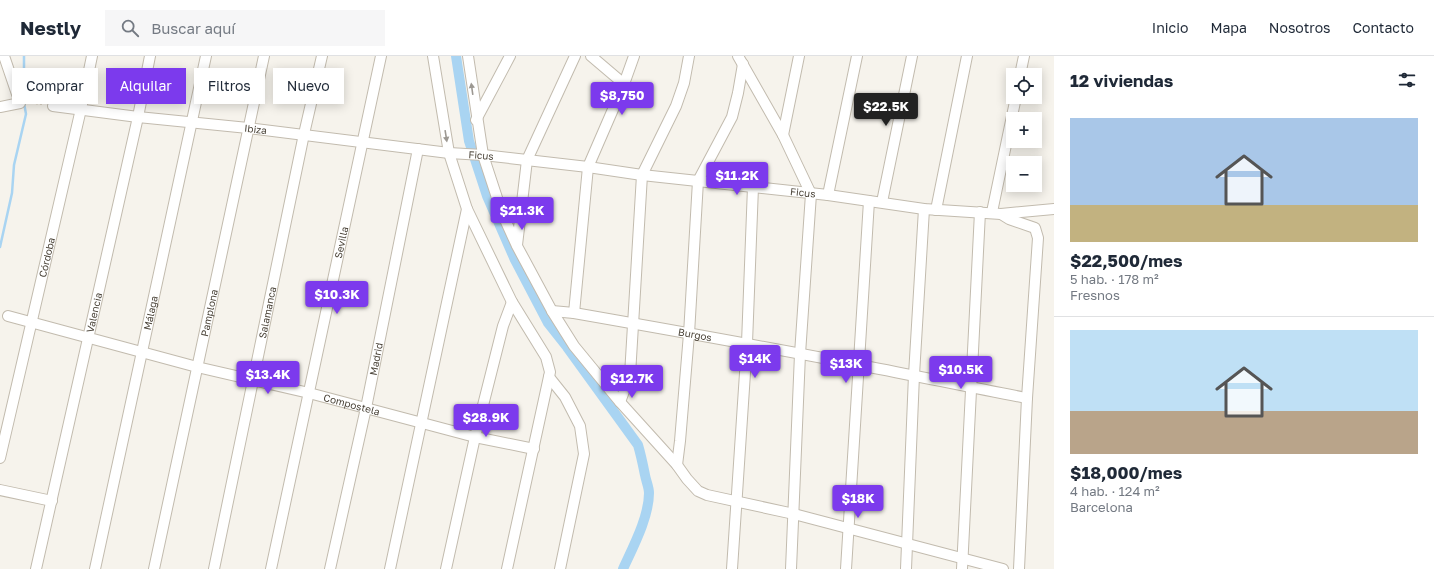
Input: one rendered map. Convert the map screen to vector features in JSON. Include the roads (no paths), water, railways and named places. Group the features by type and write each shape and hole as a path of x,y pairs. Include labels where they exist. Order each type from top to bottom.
{"street":[{"path":"0,107 20,104 4,56"},
{"name":"Córdoba","path":"0,458 92,56"},
{"name":"Valencia","path":"36,569 138,117 150,56"},
{"name":"Málaga","path":"95,569 206,56"},
{"name":"Pamplona","path":"154,569 264,56"},
{"name":"Salamanca","path":"214,569 304,134 322,56"},
{"name":"Sevilla","path":"271,569 381,56"},
{"path":"433,56 453,153 467,209 512,302 546,357 549,375 507,569"},
{"path":"468,56 480,155 502,213 517,246 552,311 574,346 620,402 698,491 707,495 794,514 1003,569"},
{"path":"476,120 510,56"},
{"path":"517,246 528,160 575,56"},
{"path":"591,56 624,84"},
{"path":"574,314 588,167 624,84 634,56"},
{"path":"620,402 630,375 642,175 676,106 684,83 689,56"},
{"path":"738,56 744,61 783,135 811,194 800,354 791,569"},
{"path":"783,135 799,56"},
{"path":"828,196 856,56"},
{"path":"882,202 912,56"},
{"path":"936,210 967,56"},
{"path":"1021,68 1024,56"},
{"path":"676,465 680,441 689,334 698,181 732,117 744,61"},
{"path":"1015,104 996,213 1009,219 1032,226 1037,230 1038,238 1027,398 1019,569"},
{"name":"Ibiza","path":"53,106 138,117 304,134 453,153"},
{"name":"Madrid","path":"330,569 366,408 418,149"},
{"name":"Ficus","path":"453,153 588,167 642,175 882,202 924,209 996,213 1054,209"},
{"path":"732,569 735,501 747,343 753,187"},
{"path":"846,569 869,201"},
{"path":"390,569 467,209"},
{"path":"906,569 914,375 924,209"},
{"path":"962,569 980,212"},
{"path":"446,569 475,437 503,326 512,302"},
{"name":"Burgos","path":"552,311 747,343 1027,398"},
{"name":"Compostela","path":"8,316 197,367 309,393 422,424 534,449"},
{"path":"549,375 565,397 580,426 584,454 560,569"},
{"path":"0,490 52,501"}],"waterway":[{"path":"0,247 12,193 14,165 26,114 24,103 24,56"},
{"path":"456,56 469,141 487,196 515,260 548,323 638,445 649,488 648,502 640,532 623,569"}]}
